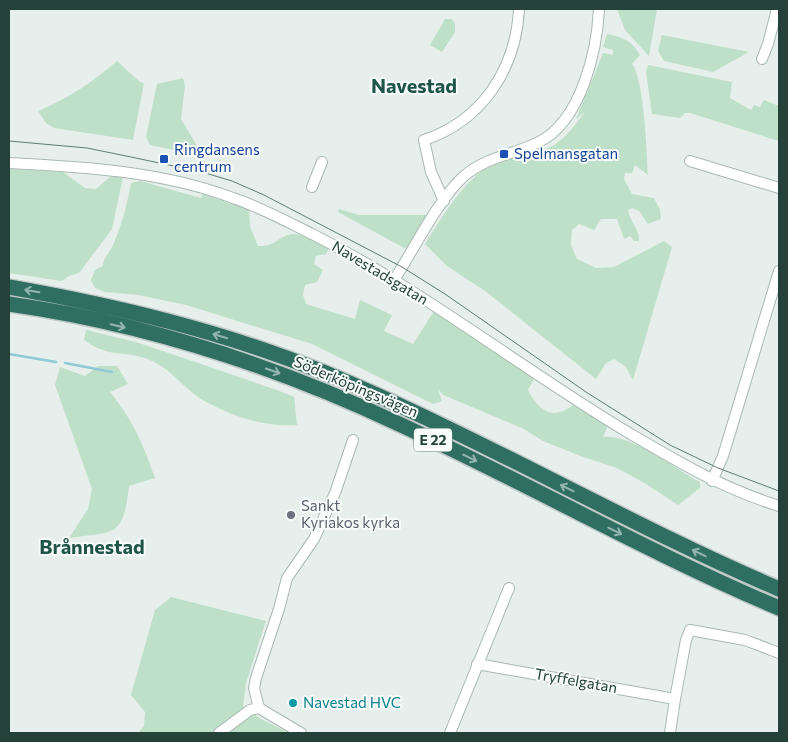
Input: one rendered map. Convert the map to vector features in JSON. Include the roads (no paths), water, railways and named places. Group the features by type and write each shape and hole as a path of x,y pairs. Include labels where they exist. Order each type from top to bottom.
{"highway":[{"name":"Söderköpingsvägen","path":"9,287 73,298 183,324 313,368 405,408 724,566 779,589"},
{"name":"Söderköpingsvägen","path":"9,304 153,334 282,374 399,424 677,561 779,608"},
{"path":"724,566 779,580"}],"street":[{"path":"444,200 431,172 424,140 453,127 475,111 485,99 508,65 515,42 519,9"},
{"path":"394,280 444,200 462,178 477,166 493,158 538,143 550,136 560,125 581,90 592,60 599,9"},
{"path":"762,59 777,9"},
{"path":"690,161 779,188"},
{"path":"312,187 322,162"},
{"name":"Navestadsgatan","path":"9,163 121,171 211,190 235,198 343,250 394,280 520,362 565,394 712,481 779,506"},
{"path":"712,481 723,456 779,271"},
{"path":"301,733 260,708 254,688 279,609 286,578 314,539 335,492 353,440"},
{"path":"450,733 508,588"},
{"path":"670,733 686,640 690,630 745,640 779,653"},
{"name":"Tryffelgatan","path":"477,664 675,699"},
{"path":"219,733 250,710 260,708"}],"waterway":[{"path":"9,354 56,362"},
{"path":"65,363 112,372"}],"tram line":[{"path":"9,141 87,148 202,172 232,181 264,195 402,267 445,294 586,392 670,445 718,468 779,491"}],"place":[{"name":"Spelmansgatan","path":"504,154"},
{"name":"Ringdansens centrum","path":"164,159"},
{"name":"Sankt Kyriakos kyrka","path":"291,515"},
{"name":"Navestad HVC","path":"293,703"}],"district":[{"name":"Navestad","path":"414,86"},
{"name":"Brånnestad","path":"92,547"}]}
